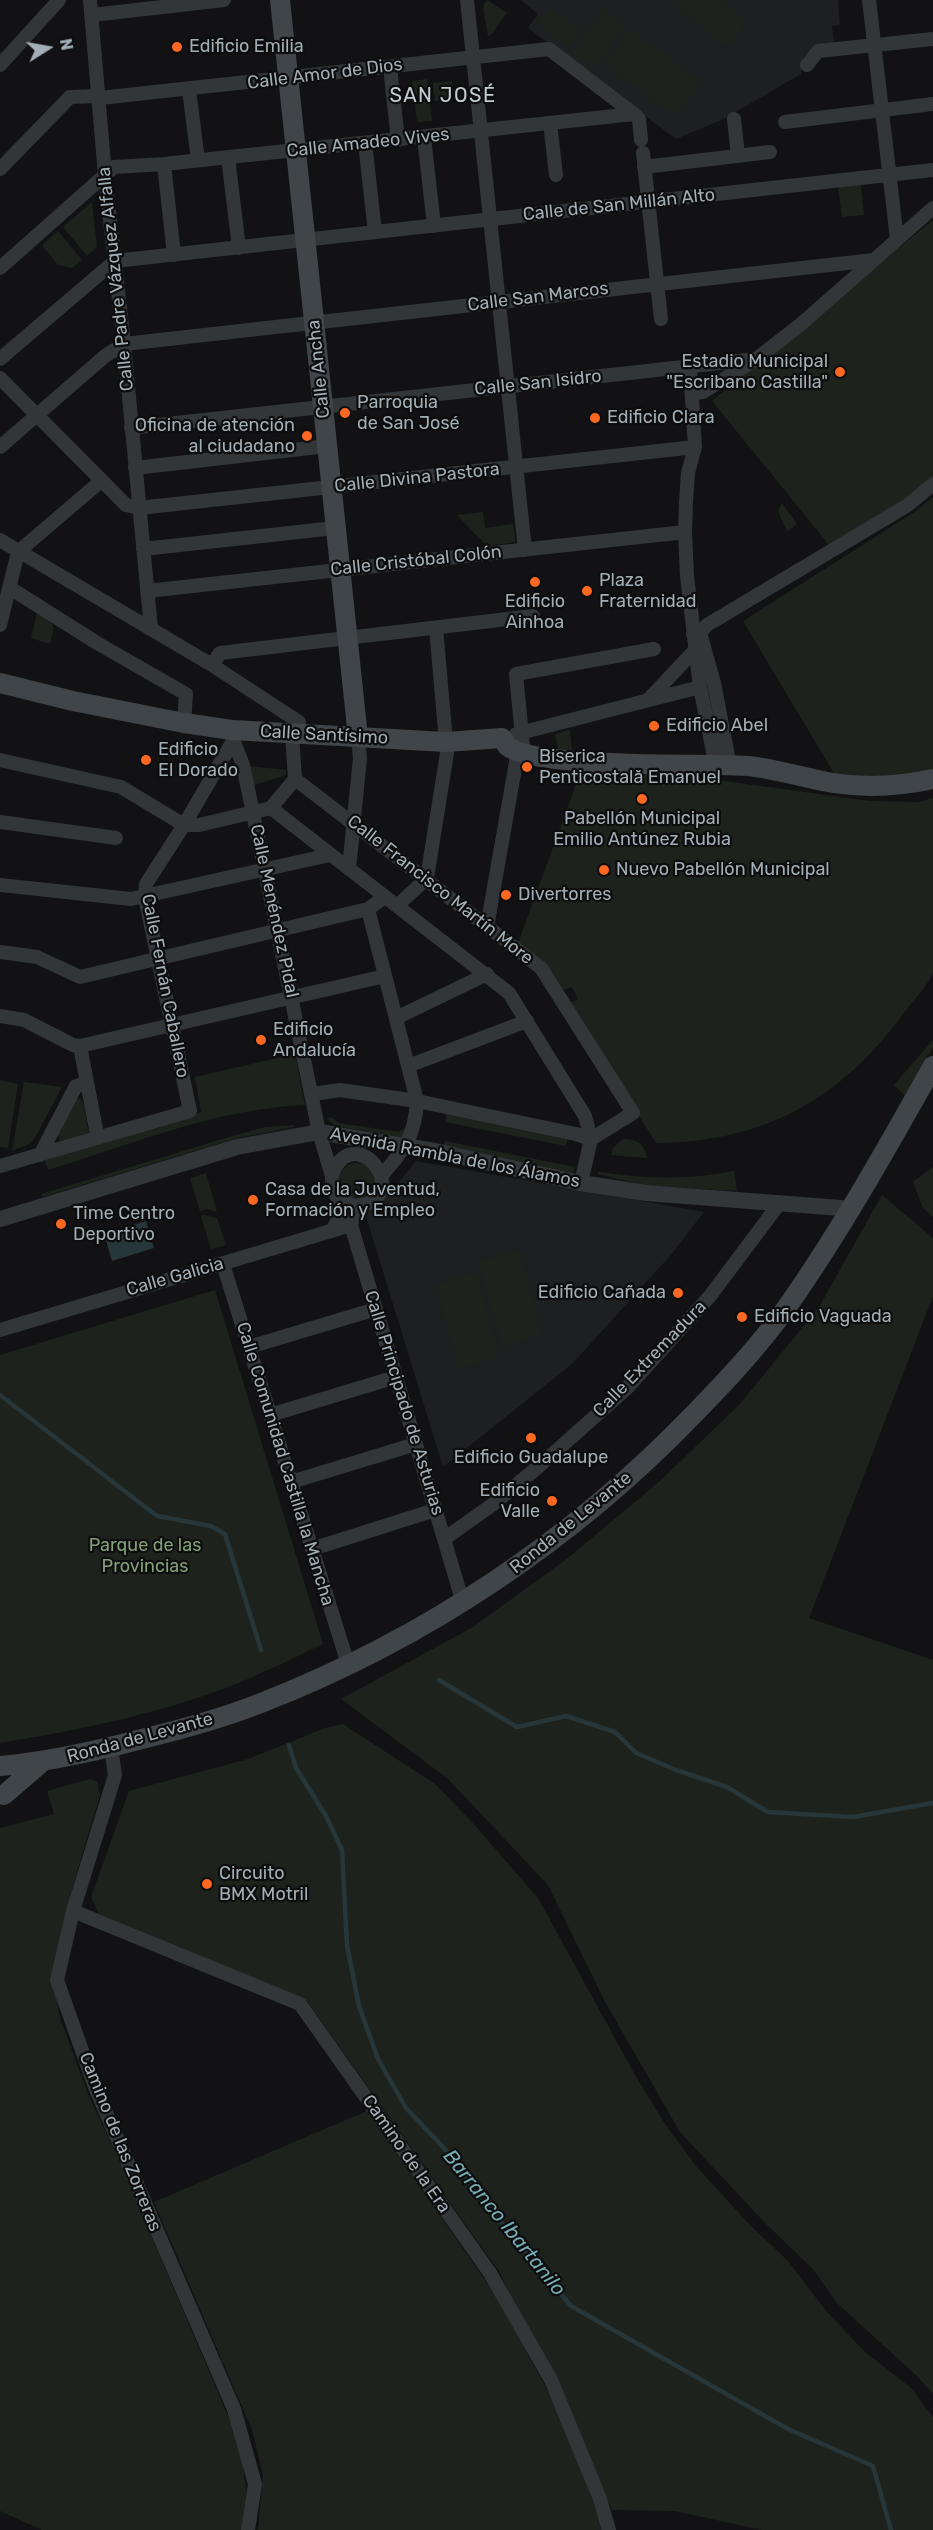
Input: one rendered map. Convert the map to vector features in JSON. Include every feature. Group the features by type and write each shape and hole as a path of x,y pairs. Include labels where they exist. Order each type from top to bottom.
{"main road":[{"name":"Calle Ancha","path":"280,0 358,737"},
{"name":"Calle Santísimo","path":"0,683 73,701 184,723 232,736 296,734 446,742 502,738 507,746 523,745"},
{"path":"523,745 558,760 723,766 782,771 834,783 913,784 933,779"},
{"name":"Ronda de Levante","path":"0,1767 41,1763 111,1747 261,1704 348,1664 463,1603 502,1578 584,1516 645,1464 733,1373 786,1308 872,1174 933,1066"},
{"name":"Ronda de Levante","path":"2,1799 41,1763"},
{"path":"0,1774 4,1787 2,1799"}],"street":[{"path":"0,65 58,0"},
{"name":"Calle Padre Vázquez Alfalla","path":"90,0 105,175 124,344 151,628"},
{"path":"92,15 224,0"},
{"path":"467,0 525,550"},
{"path":"870,0 897,239"},
{"path":"807,64 818,51 933,39"},
{"name":"Calle Amor de Dios","path":"0,170 70,98 97,96 100,98 189,90 549,49 634,114"},
{"path":"390,67 398,140"},
{"path":"189,90 198,160"},
{"path":"786,122 933,104"},
{"path":"634,114 639,119 662,319"},
{"name":"Calle Amadeo Vives","path":"105,175 114,167 164,164 634,114"},
{"path":"734,119 738,156"},
{"path":"550,123 556,175"},
{"path":"424,137 434,226"},
{"path":"365,143 375,232"},
{"path":"643,153 738,156 770,152"},
{"path":"228,157 238,248"},
{"path":"164,164 174,255"},
{"name":"Calle de San Millán Alto","path":"115,261 933,170"},
{"path":"0,268 105,175"},
{"path":"692,393 703,392 756,359 800,325 933,208"},
{"name":"Calle San Marcos","path":"124,344 874,260"},
{"path":"0,359 115,261"},
{"path":"0,447 105,356 124,344"},
{"name":"Calle San Isidro","path":"131,428 756,359"},
{"path":"690,366 695,447 688,473 685,532 700,687 723,766"},
{"path":"0,378 126,505 139,508"},
{"path":"135,468 327,446"},
{"name":"Calle Divina Pastora","path":"139,508 695,447"},
{"path":"0,625 18,552 102,481"},
{"path":"696,634 707,625 908,505 933,484"},
{"path":"143,549 335,528"},
{"name":"Calle Cristóbal Colón","path":"147,591 685,532"},
{"path":"0,540 212,665 299,722 296,734 295,779 271,808 200,825 184,825 121,787 0,760"},
{"path":"10,588 97,644 186,694 184,723"},
{"path":"212,665 220,653 533,616"},
{"path":"397,906 427,878 447,753 436,628"},
{"path":"696,634 714,683 723,766"},
{"path":"487,927 523,745 516,674 654,649"},
{"path":"648,700 695,650"},
{"path":"523,745 648,700 700,687"},
{"name":"Calle Menéndez Pidal","path":"232,736 243,765 313,1094"},
{"name":"Calle Fernán Caballero","path":"40,1155 190,1111 145,897 146,884 184,825 232,736"},
{"path":"349,870 360,758 358,737"},
{"name":"Calle Francisco Martín More","path":"295,779 542,968 633,1113 591,1139"},
{"path":"271,808 509,993 585,1116 591,1139 581,1183"},
{"path":"0,822 116,838"},
{"path":"0,885 120,899 145,897 330,855"},
{"path":"0,952 37,957 80,977 368,909 385,897"},
{"path":"368,909 417,1101 416,1124 407,1146 382,1175"},
{"path":"396,1018 487,974"},
{"path":"0,1016 24,1020 73,1045 80,1046 385,976"},
{"path":"408,1066 527,1021"},
{"path":"80,1046 96,1129"},
{"path":"0,1166 40,1155 76,1086 87,1083"},
{"path":"332,1176 340,1161 356,1155 372,1160 382,1175 382,1183 375,1198 360,1205 352,1206 334,1191 313,1094 340,1090 417,1101 591,1139"},
{"name":"Avenida Rambla de los Álamos","path":"0,1219 237,1147 320,1132 407,1146 581,1183 646,1194 841,1208 848,1212"},
{"path":"333,1229 341,1208 339,1197"},
{"name":"Calle Extremadura","path":"444,1539 492,1505 627,1388 710,1296 779,1204"},
{"path":"351,1225 360,1205"},
{"name":"Calle Galicia","path":"0,1330 351,1225"},
{"name":"Calle Principado de Asturias","path":"351,1225 463,1603"},
{"name":"Calle Comunidad Castilla la Mancha","path":"223,1264 348,1664"},
{"path":"249,1347 376,1309"},
{"path":"270,1415 396,1377"},
{"path":"291,1482 416,1444"},
{"path":"312,1549 435,1510"},
{"name":"Camino de las Zorreras","path":"111,1747 115,1776 73,1911 57,1980 95,2088 234,2409 255,2484 248,2530"},
{"name":"Camino de la Era","path":"73,1911 300,2004 490,2273 551,2380 600,2499 609,2530"}],"shaded area":[{"path":"521,0 838,0 840,25 832,26 834,43 817,46 803,57 801,74 724,119 676,139 528,28 538,14"},
{"path":"416,1161 704,1212 670,1256 573,1363 443,1467 365,1213 381,1204"},
{"path":"146,1221 154,1248 112,1261 104,1234"}],"green space":[{"path":"487,0 507,13 488,36 483,6"},
{"path":"673,0 719,0 746,21 727,47 671,2"},
{"path":"550,8 581,32 569,48 538,24"},
{"path":"604,11 625,27 593,69 572,53"},
{"path":"631,29 700,82 674,116 605,64"},
{"path":"427,79 432,121 417,122 412,81"},
{"path":"452,81 455,99 435,101 433,83"},
{"path":"861,185 864,215 842,217 838,187"},
{"path":"92,202 97,247 87,256 63,227"},
{"name":"Estadio Municipal \"Escribano Castilla\"","path":"933,220 933,477 905,499 830,546 712,401"},
{"path":"58,231 82,260 72,268 58,265 42,245"},
{"path":"933,497 933,771 889,778 835,775 743,621 916,511"},
{"path":"782,503 797,524 787,532 778,511"},
{"path":"483,512 485,528 513,524 516,542 487,546 457,515"},
{"path":"37,613 51,622 54,627 50,644 31,638"},
{"path":"570,730 572,750 558,750 555,734"},
{"path":"249,766 286,770 286,775 254,785"},
{"path":"581,771 695,777 870,801 918,802 933,798 933,972 928,982 879,1044 853,1070 826,1092 796,1110 765,1124 731,1134 695,1141 656,1143 568,1004 578,999 572,987 560,991 518,943"},
{"path":"933,1040 933,1047 905,1096 894,1085"},
{"path":"295,1054 305,1105 240,1113 207,1120 48,1170 45,1160 201,1112 195,1077"},
{"path":"0,1080 18,1084 8,1148 0,1147"},
{"path":"24,1082 62,1087 35,1138 29,1144 12,1151"},
{"path":"80,1098 83,1102 89,1133 60,1142 58,1133 75,1100"},
{"path":"447,1111 568,1136 566,1146 445,1122"},
{"path":"331,1117 339,1123 399,1132 407,1128 401,1137 336,1126 326,1118"},
{"path":"294,1125 294,1127 237,1138 42,1197 41,1194 265,1127"},
{"path":"623,1139 640,1143 647,1158 611,1155 613,1148"},
{"path":"445,1141 575,1167 573,1173 444,1145"},
{"path":"357,1163 369,1169 375,1181 369,1193 357,1199 345,1193 339,1181 345,1169"},
{"path":"933,1167 933,1217 923,1208 913,1182"},
{"path":"734,1171 737,1191 642,1185 598,1174 599,1172 666,1178"},
{"path":"206,1173 217,1212 207,1209 200,1211 190,1178"},
{"path":"882,1195 933,1238 933,1296 809,1618 933,1660 933,2394 918,2377 837,2303 813,2269 765,2223 680,2132 604,2000 548,1885 447,1778 341,1699 473,1627 568,1558 661,1480 740,1404 819,1307"},
{"path":"201,1216 217,1218 226,1245 211,1249"},
{"path":"520,1251 542,1335 502,1347 478,1261"},
{"path":"476,1273 499,1357 459,1368 436,1284"},
{"name":"Parque de las Provincias","path":"215,1290 323,1644 248,1679 189,1701 126,1718 0,1743 0,1355"},
{"path":"343,1724 435,1784 471,1821 538,1898 635,2075 665,2124 696,2166 748,2223 787,2260 827,2312 864,2351 911,2388 933,2417 933,2530 762,2530 675,2511 612,2510 559,2384 513,2302 500,2273 307,2001 99,1914 91,1897 129,1791 248,1759 325,1728"},
{"path":"90,1779 97,1782 100,1795 74,1882 59,1947 55,1989 60,2018 88,2094 122,2167 237,2437 246,2492 242,2530 42,2530 0,2511 0,1828 54,1814 47,1791"},
{"path":"367,2111 498,2299 548,2392 574,2448 603,2530 258,2530 263,2474 252,2430 154,2202"}],"waterway":[{"path":"0,1395 157,1516 211,1526 225,1534 261,1650"},
{"path":"439,1680 517,1727 566,1716 615,1732 636,1753 676,1770 727,1787 768,1812 853,1817 933,1803"},
{"name":"Barranco Ibartanilo","path":"289,1745 296,1768 326,1816 342,1850 347,1945 359,2006 378,2059 406,2108 458,2163 472,2187 571,2306 788,2429 873,2466 891,2530"}],"place":[{"name":"Edificio Emilia","path":"177,47"},
{"name":"Estadio Municipal \"Escribano Castilla\"","path":"840,372"},
{"name":"Parroquia de San José","path":"345,413"},
{"name":"Edificio Clara","path":"595,418"},
{"name":"Oficina de atención al ciudadano","path":"307,436"},
{"name":"Edificio Ainhoa","path":"535,582"},
{"name":"Plaza Fraternidad","path":"587,591"},
{"name":"Edificio Abel","path":"654,726"},
{"name":"Edificio El Dorado","path":"146,760"},
{"name":"Biserica Penticostală Emanuel","path":"527,767"},
{"name":"Pabellón Municipal Emilio Antúnez Rubia","path":"642,799"},
{"name":"Nuevo Pabellón Municipal","path":"604,870"},
{"name":"Divertorres","path":"506,895"},
{"name":"Edificio Andalucía","path":"261,1040"},
{"name":"Casa de la Juventud, Formación y Empleo","path":"253,1200"},
{"name":"Time Centro Deportivo","path":"61,1224"},
{"name":"Edificio Cañada","path":"678,1293"},
{"name":"Edificio Vaguada","path":"742,1317"},
{"name":"Edificio Guadalupe","path":"531,1438"},
{"name":"Edificio Valle","path":"552,1501"},
{"name":"Circuito BMX Motril","path":"207,1884"}],"district":[{"name":"SAN JOSÉ","path":"443,96"}]}
